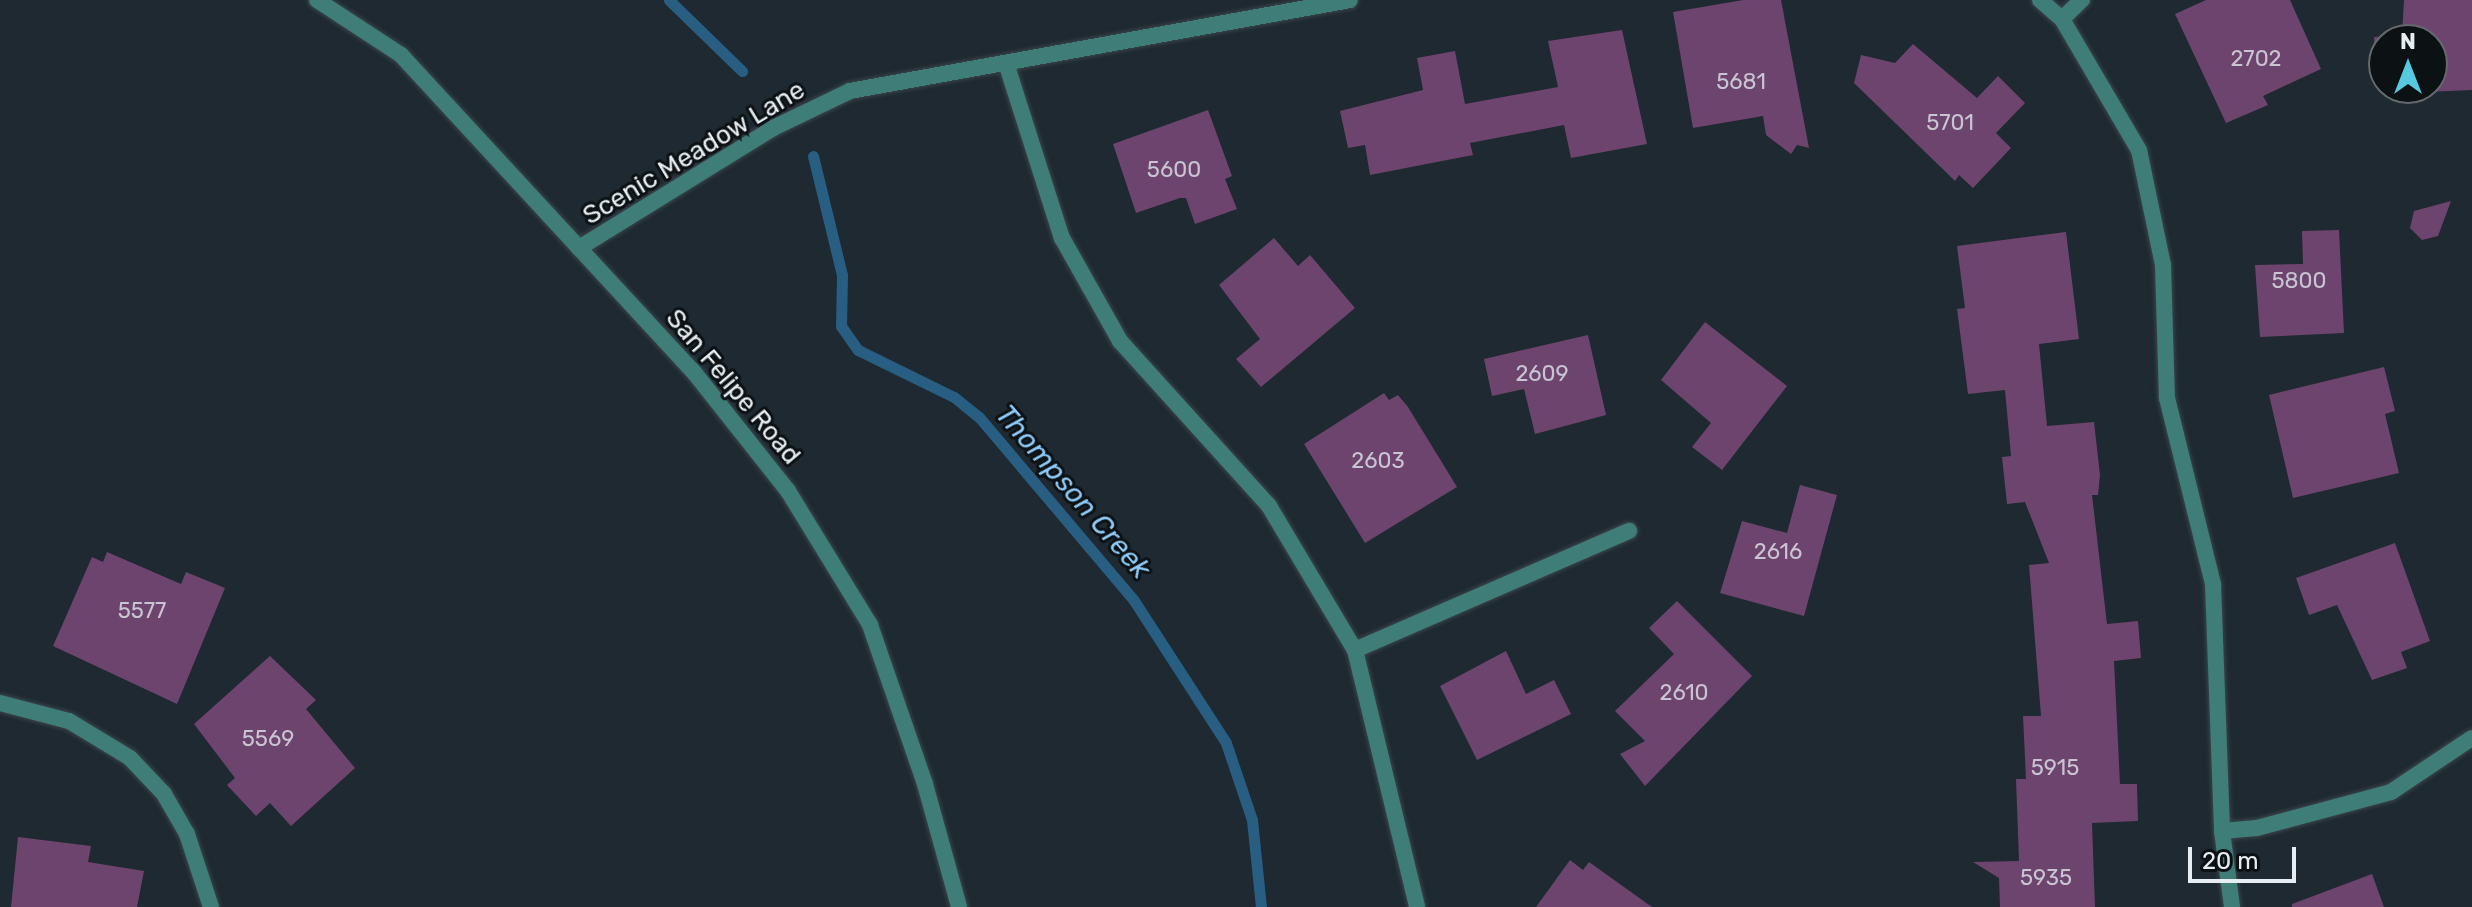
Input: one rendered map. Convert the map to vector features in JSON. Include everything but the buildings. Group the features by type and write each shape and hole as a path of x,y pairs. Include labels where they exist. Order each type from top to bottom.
{"street":[{"name":"San Felipe Road","path":"317,0 401,55 693,371 788,491 870,625 925,784 959,907"},
{"name":"Scenic Meadow Lane","path":"579,248 773,128 850,91 1350,0"},
{"path":"2040,0 2062,19 2139,150 2163,265 2167,398 2213,584 2222,831 2232,907"},
{"path":"2062,19 2082,0"},
{"path":"1006,63 1062,238 1120,341 1269,506 1355,650 1417,907"},
{"path":"1355,650 1629,531"},
{"path":"0,703 69,721 130,758 164,794 187,834 211,907"},
{"path":"2222,831 2257,828 2391,792 2472,738"}],"waterway":[{"name":"Thompson Creek","path":"669,0 742,71"},
{"name":"Thompson Creek","path":"813,156 842,275 841,326 858,350 954,397 979,417 1133,599 1226,743 1252,820 1261,907"}]}
